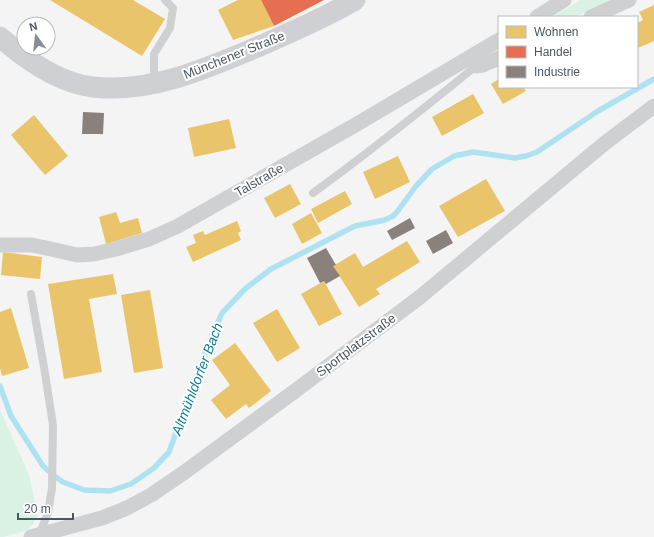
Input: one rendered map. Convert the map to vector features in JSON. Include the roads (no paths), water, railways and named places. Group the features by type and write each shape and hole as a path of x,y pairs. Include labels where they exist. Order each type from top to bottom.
{"street":[{"name":"Münchener Straße","path":"0,37 23,56 49,72 78,84 92,87 133,87 185,75 223,62 315,22 355,0"},
{"path":"539,16 564,0"},
{"path":"593,16 629,0"},
{"name":"Talstraße","path":"0,245 32,245 78,255 94,254 149,239 178,226 357,124 472,62 498,41"},
{"path":"472,62 483,65 498,58"},
{"name":"Sportplatzstraße","path":"35,536 102,518 151,495 182,474 420,297 605,143 654,106"}],"lane":[{"path":"154,83 154,54 170,28 173,8 165,0"},
{"path":"312,193 404,125 472,62"},
{"path":"31,294 53,425 52,488 48,513 35,536"}],"waterway":[{"name":"Altmühldorfer Bach","path":"0,386 11,416 43,466 54,476 63,482 84,490 110,491 131,484 154,468 169,452 208,345 222,313 245,289 271,269 355,226 385,220 393,216 416,186 432,169 454,156 473,152 515,158 537,152 598,111 654,79"}]}
